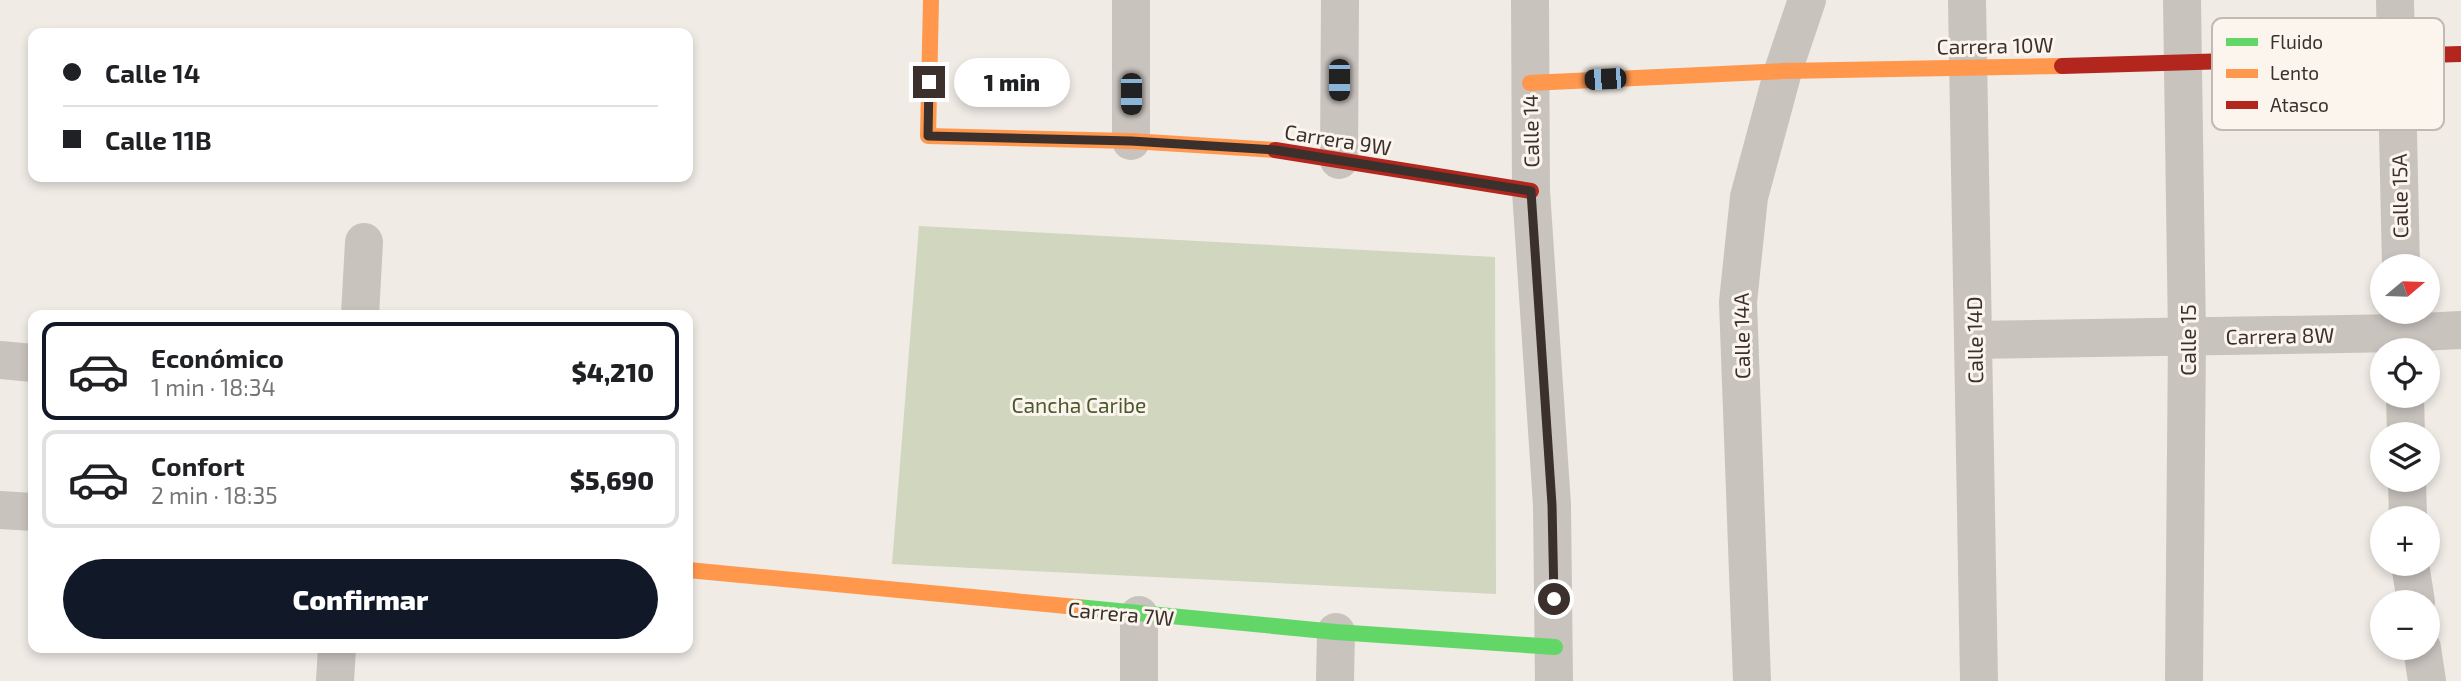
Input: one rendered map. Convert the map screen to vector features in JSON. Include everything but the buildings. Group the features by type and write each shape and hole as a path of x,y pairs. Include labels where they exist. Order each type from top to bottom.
{"street":[{"name":"Carrera 9W","path":"931,0 928,136 1131,141 1275,150 1531,191"},
{"path":"1131,141 1132,0"},
{"path":"1339,160 1340,0"},
{"name":"Calle 14","path":"1530,0 1531,191 1552,505 1555,664"},
{"name":"Calle 14A","path":"1752,681 1738,302 1749,197 1783,71 1807,0"},
{"name":"Calle 14D","path":"1967,0 1979,681"},
{"name":"Calle 15","path":"2182,0 2187,337 2184,681"},
{"name":"Calle 15A","path":"2395,0 2395,18"},
{"name":"Carrera 10W","path":"1530,83 1783,71 2212,63"},
{"name":"Calle 15A","path":"2398,130 2401,254"},
{"path":"360,310 364,242"},
{"name":"Carrera 8W","path":"1974,340 2461,330"},
{"path":"0,360 28,363"},
{"path":"0,510 28,512"},
{"name":"Carrera 7W","path":"693,570 1336,632 1555,664"},
{"path":"1139,615 1139,681"},
{"path":"1335,681 1336,632"},
{"path":"335,681 337,653"},
{"path":"2424,660 2427,681"}],"green space":[{"name":"Cancha Caribe","path":"919,226 1495,257 1496,594 892,564"}],"traffic: fast":[{"path":"1077,607 1336,632 1555,647"}],"traffic: slow":[{"path":"931,0 928,136 1131,141 1275,150"},
{"path":"1530,83 1783,71 2062,66"},
{"path":"693,570 1077,607"}],"traffic: jam":[{"path":"2444,55 2461,54"},
{"path":"2062,66 2212,61"},
{"path":"1275,150 1531,191"}],"route":[{"path":"929,82 928,136 1131,141 1275,150 1531,191 1552,505 1554,599"}]}
